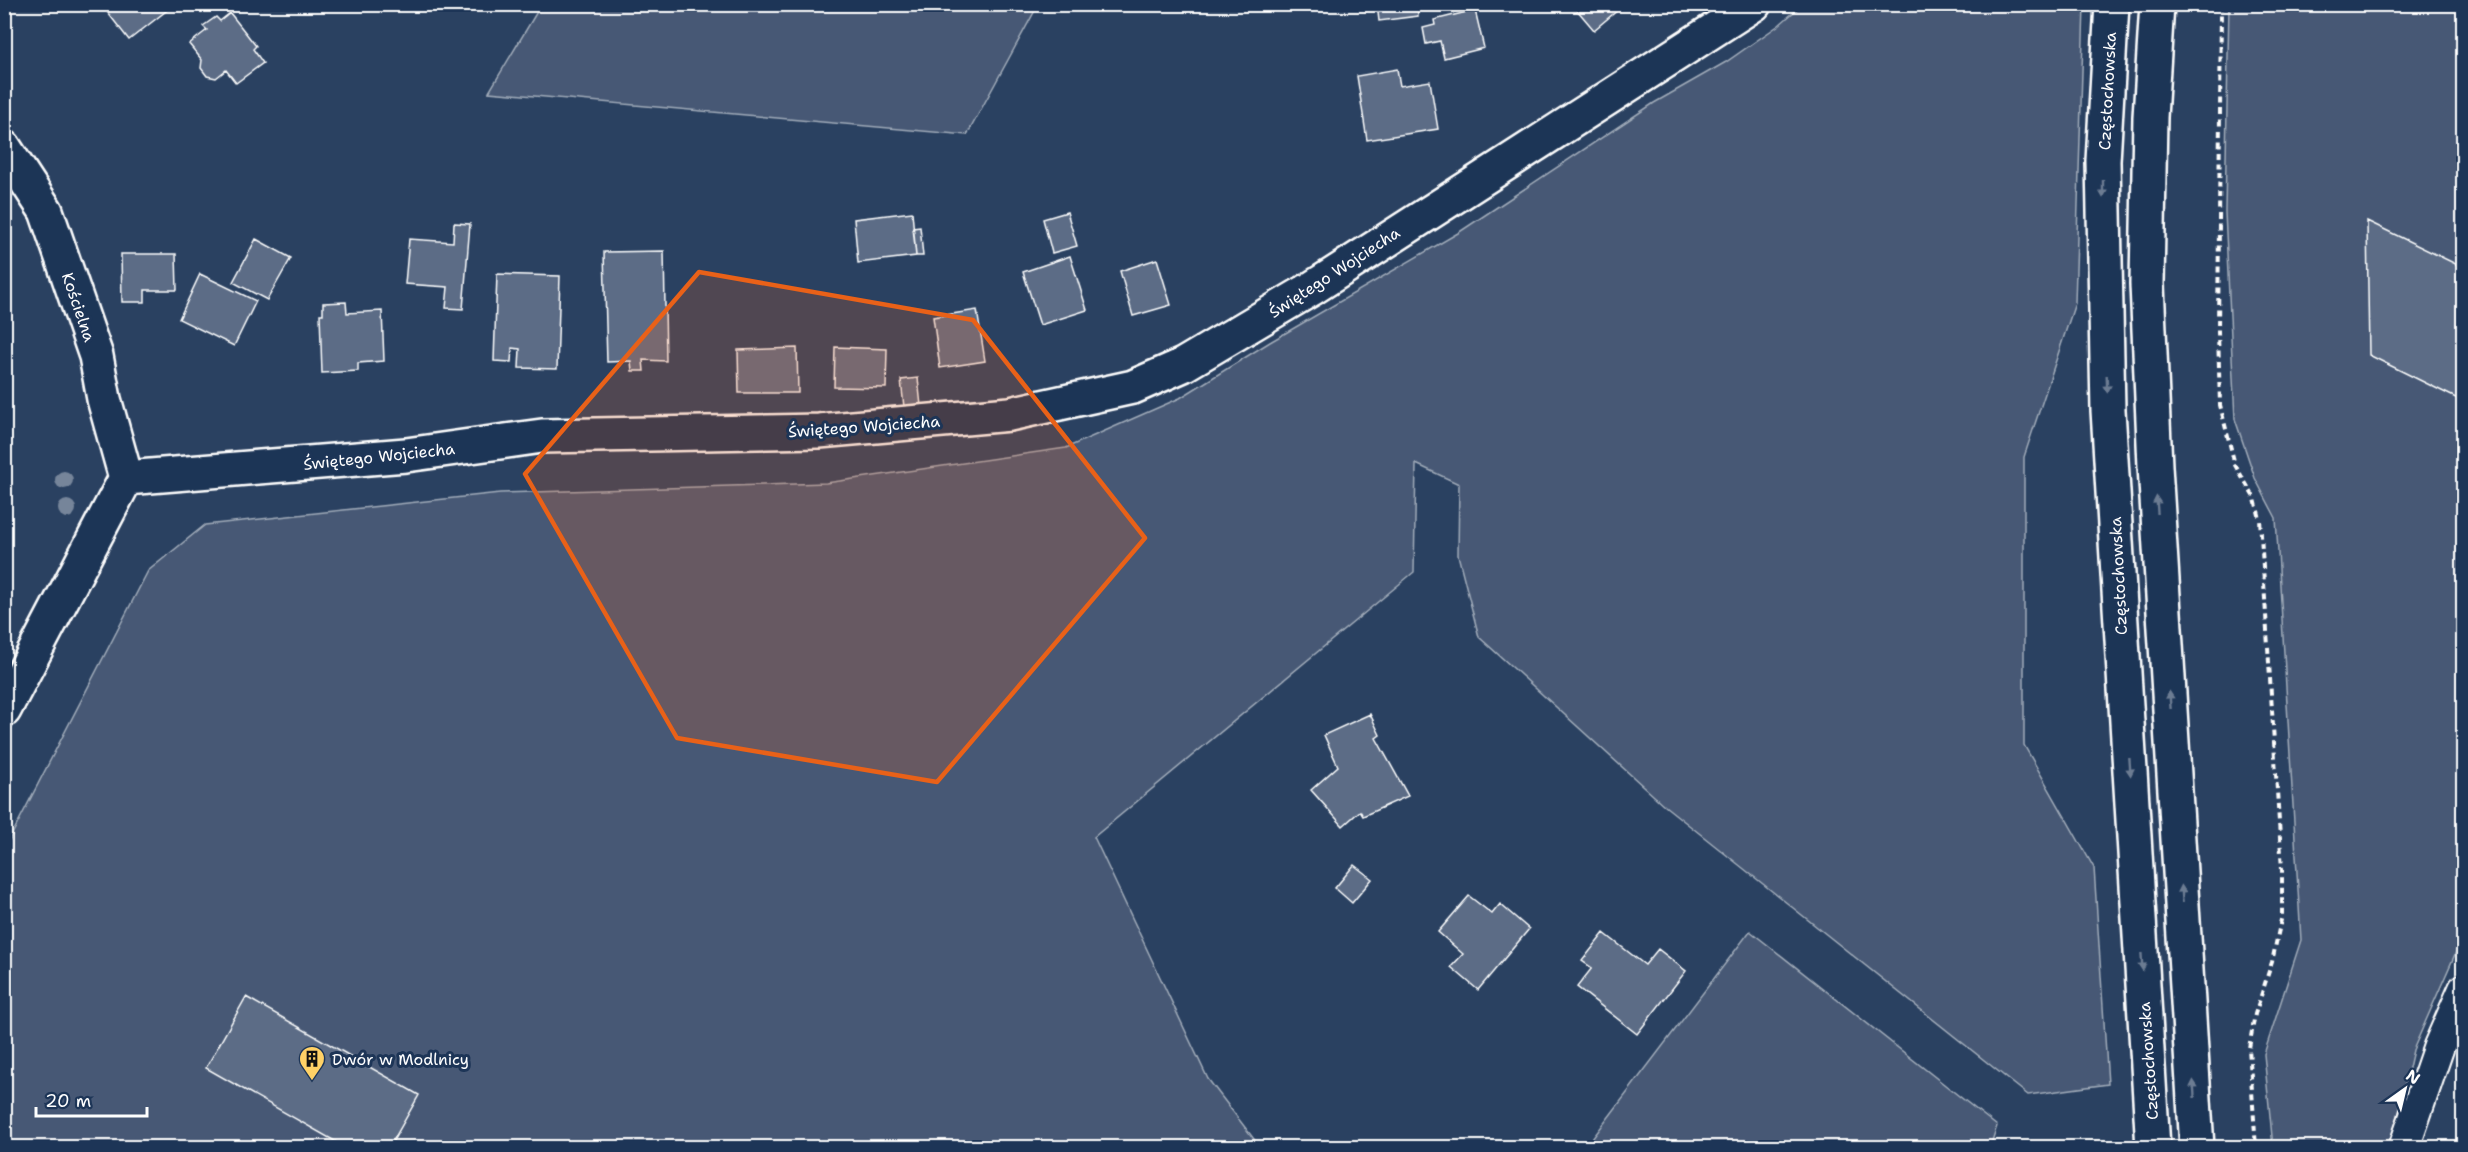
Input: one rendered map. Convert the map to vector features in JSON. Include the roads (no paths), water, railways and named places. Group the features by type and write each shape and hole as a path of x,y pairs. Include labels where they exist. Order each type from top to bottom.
{"street":[{"name":"Świętego Wojciecha","path":"126,478 406,455 542,436 831,430 1010,414 1133,387 1183,365 1311,289 1754,4"},
{"name":"Częstochowska","path":"2112,4 2103,161 2108,410 2153,1148"},
{"path":"2157,4 2150,117 2147,284 2155,465 2197,1148"},
{"name":"Kościelna","path":"4,147 46,211 96,356 104,399 126,478"},
{"path":"4,710 126,478"},
{"path":"2404,1148 2439,1046 2463,989"}],"place":[{"name":"Dwór w Modlnicy","path":"312,1082"}]}
